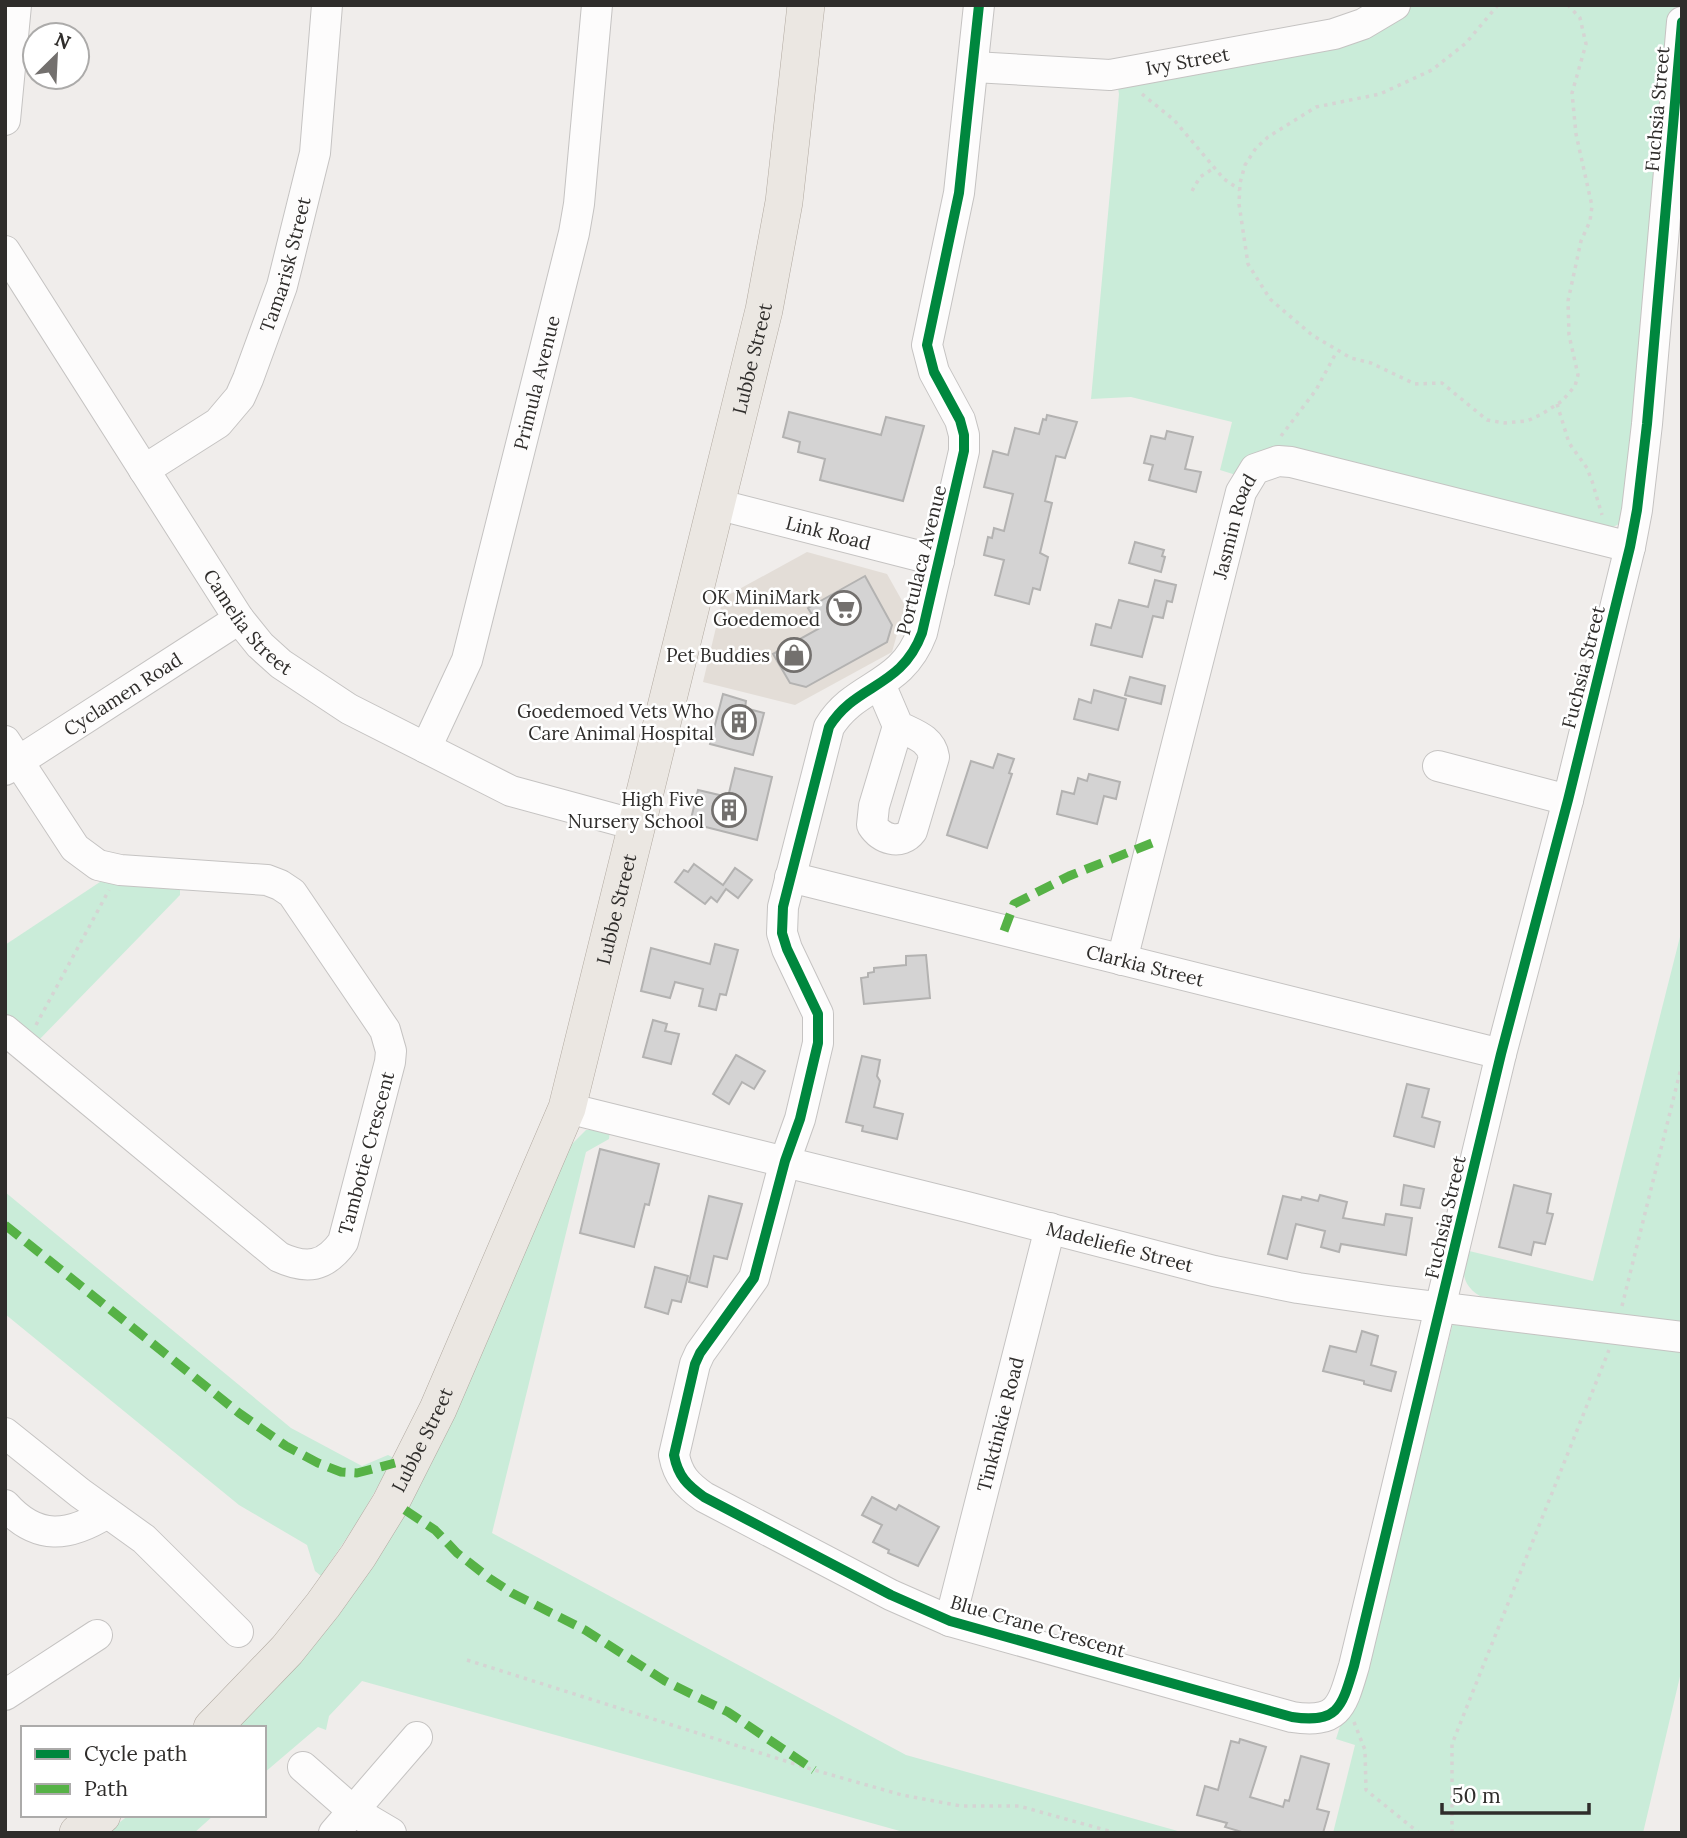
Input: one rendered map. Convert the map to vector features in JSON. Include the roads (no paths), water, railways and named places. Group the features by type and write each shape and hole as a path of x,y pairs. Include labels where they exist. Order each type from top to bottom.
{"main road":[{"name":"Lubbe Street","path":"214,1726 287,1650 316,1614 354,1563 390,1504 449,1385 567,1108 773,271 784,202 806,5"},
{"path":"78,1833 99,1817"}],"street":[{"path":"5,120 16,5"},
{"name":"Tamarisk Street","path":"144,470 218,423 240,397 248,379 282,286 315,153 327,5"},
{"name":"Primula Avenue","path":"426,748 467,660 574,233 597,5"},
{"name":"Portulaca Avenue","path":"785,1161 800,1119 820,1028 818,1014 782,933 783,907 790,877 829,727 837,714 848,704 904,666 917,647 962,466 964,435 960,420 934,372 927,345 959,193 979,5"},
{"name":"Ivy Street","path":"974,67 1098,74 1136,69 1334,34 1363,24 1395,5"},
{"name":"Fuchsia Street","path":"1442,1307 1501,1054 1568,800 1621,545 1637,510 1682,22"},
{"name":"Camelia Street","path":"5,251 239,619 260,645 281,664 349,709 511,791 636,825"},
{"name":"Jasmin Road","path":"1122,960 1241,492 1255,469 1279,461 1291,462 1621,545"},
{"name":"Link Road","path":"716,505 939,561"},
{"name":"Cyclamen Road","path":"10,757 239,619"},
{"path":"880,684 898,726"},
{"name":"Tambotie Crescent","path":"10,757 75,848 98,865 120,870 267,880 280,884 292,893 385,1030 391,1051 343,1242 322,1263 293,1263 279,1257 15,1038"},
{"path":"1438,766 1568,800"},
{"name":"Clarkia Street","path":"790,877 1501,1054"},
{"name":"Madeliefie Street","path":"567,1108 1214,1271 1298,1288 1388,1301 1682,1337"},
{"name":"Blue Crane Crescent","path":"785,1161 754,1278 695,1364 674,1455 676,1469 681,1478 704,1497 891,1595 950,1621 1292,1717 1320,1719 1338,1708 1345,1697 1442,1307"},
{"name":"Tinktinkie Road","path":"950,1621 1050,1228"},
{"path":"5,1433 144,1539 238,1632"},
{"path":"5,1505 20,1519 36,1527 60,1532 75,1530 107,1513"},
{"path":"5,1695 97,1634"},
{"path":"334,1833 417,1737"},
{"path":"303,1767 352,1810 391,1833"}],"place":[{"name":"OK MiniMark Goedemoed","path":"844,608"},
{"name":"Pet Buddies","path":"794,655"},
{"name":"Goedemoed Vets Who Care Animal Hospital","path":"739,722"},
{"name":"High Five Nursery School","path":"729,810"}]}
